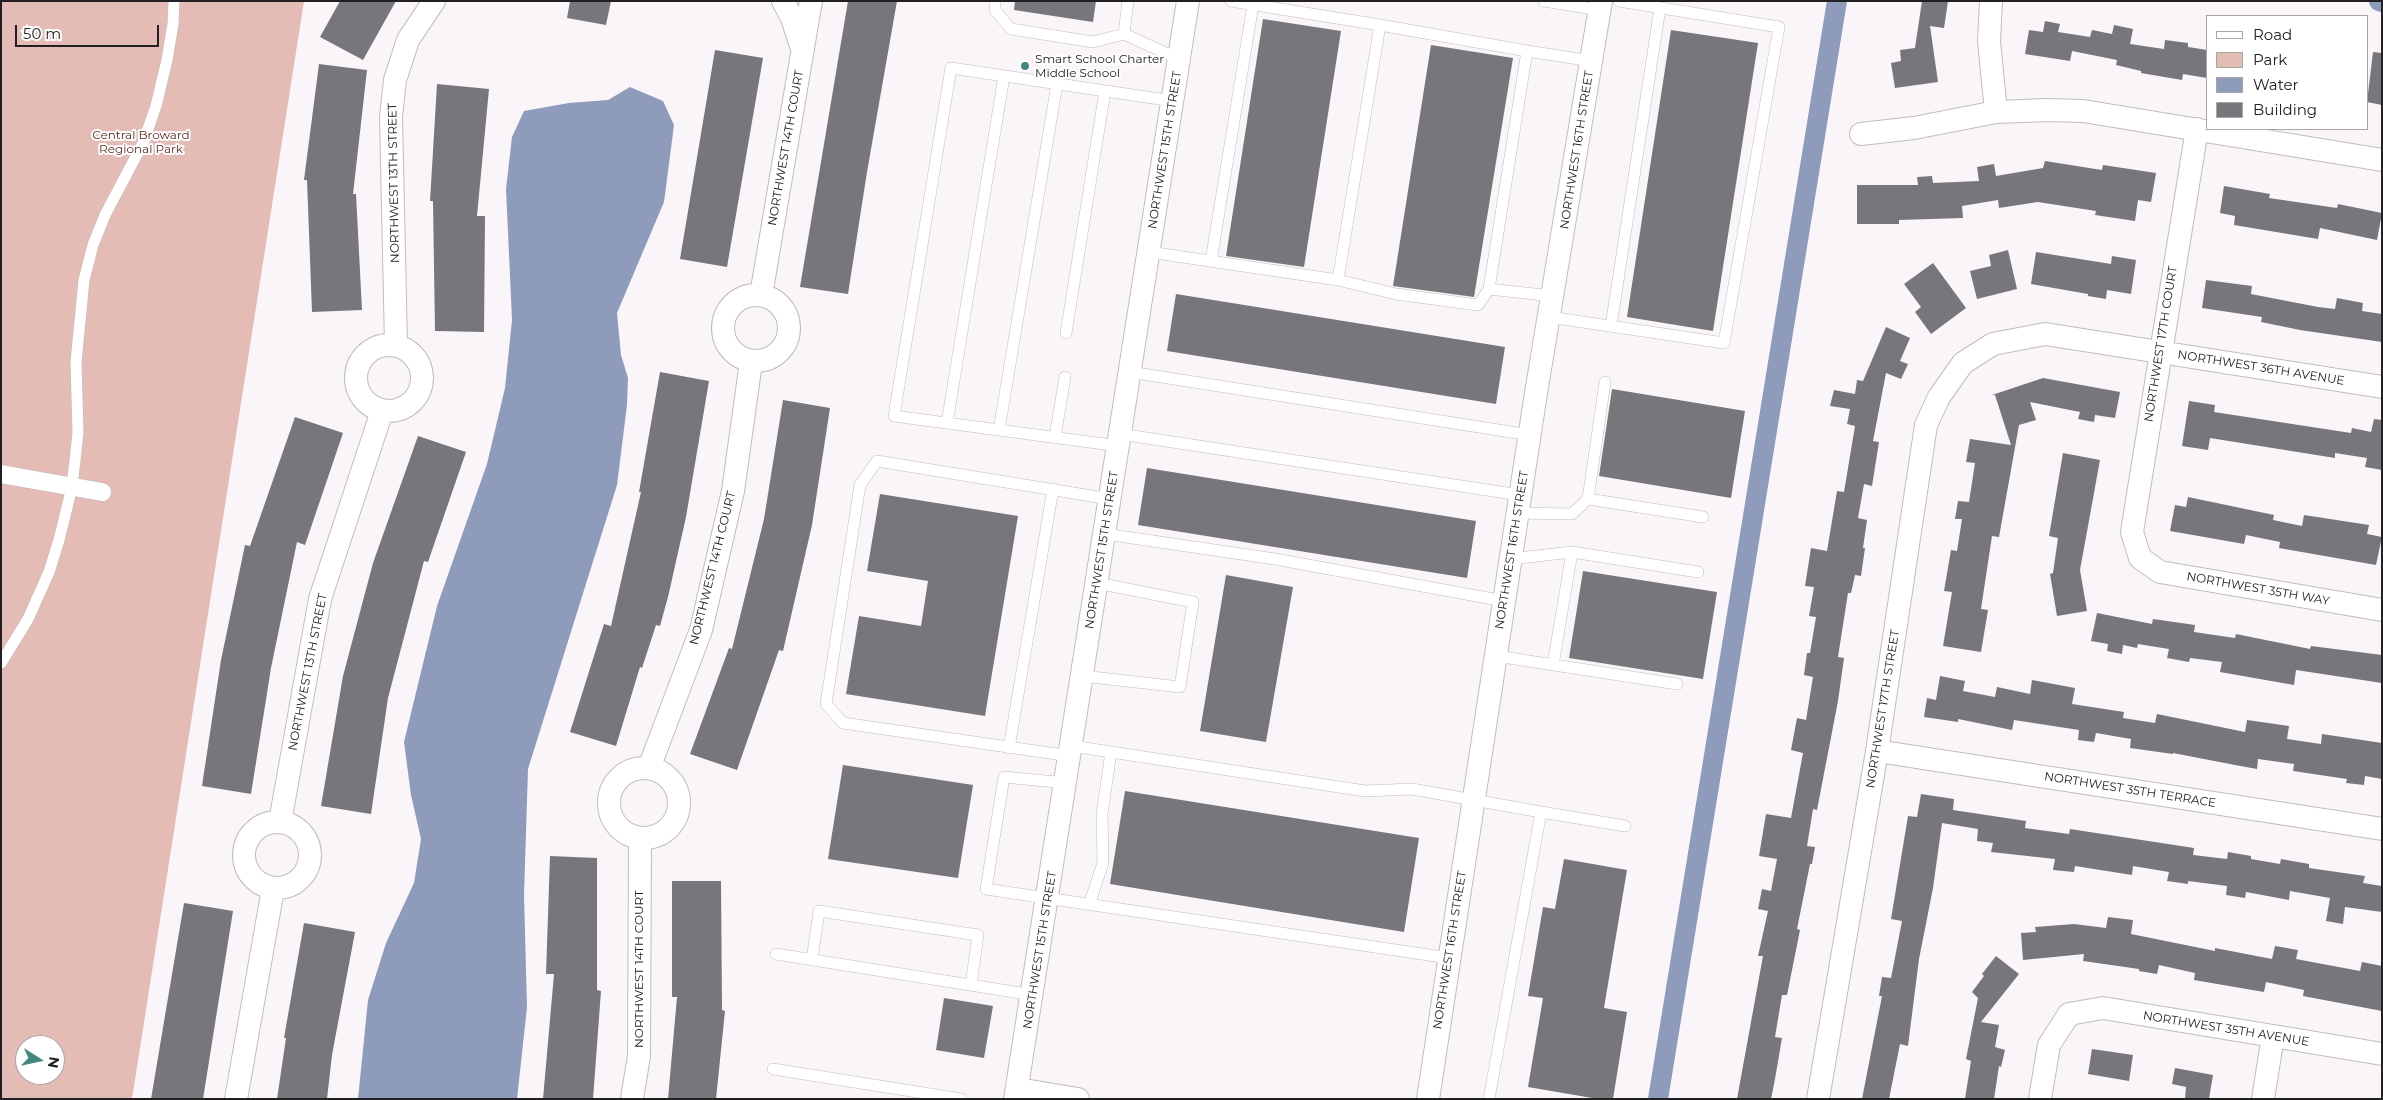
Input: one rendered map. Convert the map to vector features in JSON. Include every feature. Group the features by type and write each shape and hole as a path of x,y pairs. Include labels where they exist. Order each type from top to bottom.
{"street":[{"name":"NORTHWEST 13TH STREET","path":"396,345 391,117 395,80 408,40 434,1"},
{"path":"783,1 797,30 802,56"},
{"name":"NORTHWEST 14TH COURT","path":"761,294 811,1"},
{"name":"NORTHWEST 15TH STREET","path":"1017,1094 1188,1"},
{"path":"1991,1 1988,41 1996,112"},
{"name":"NORTHWEST 16TH STREET","path":"1428,1099 1530,435 1592,61 1607,4"},
{"path":"1861,134 1892,132 1996,112 2082,111 2382,160"},
{"name":"NORTHWEST 17TH COURT","path":"2140,558 2132,532 2197,129"},
{"path":"761,294 773,299 783,308 789,320 790,333 785,345 776,355 764,361 751,362 739,357 729,349 724,337 723,324 727,311 736,301 748,295 761,294"},
{"name":"NORTHWEST 36TH AVENUE","path":"1993,344 2045,334 2382,387"},
{"name":"NORTHWEST 17TH STREET","path":"1818,1099 1878,750 1926,425 1939,397 1963,363 1993,344"},
{"path":"383,345 396,345 408,350 416,360 421,372 421,385 416,397 407,406 395,410 382,410 370,406 362,396 356,384 356,371 362,359 371,350 383,345"},
{"name":"NORTHWEST 14TH COURT","path":"649,768 701,630 733,491 751,362"},
{"name":"NORTHWEST 13TH STREET","path":"280,822 320,599 382,410"},
{"path":"1,474 102,492"},
{"name":"NORTHWEST 35TH WAY","path":"2140,558 2160,572 2382,610"},
{"name":"NORTHWEST 35TH TERRACE","path":"1878,750 2382,829"},
{"path":"649,768 662,772 672,781 678,794 679,807 675,821 666,831 653,837 640,838 626,834 616,825 610,812 609,798 614,785 623,775 635,769 649,768"},
{"path":"268,822 280,822 293,826 303,834 309,846 310,859 306,872 298,882 286,888 273,889 260,885 250,876 244,865 243,852 247,839 256,829 268,822"},
{"name":"NORTHWEST 14TH COURT","path":"632,1099 639,1056 640,838"},
{"path":"236,1099 273,889"},
{"name":"NORTHWEST 35TH AVENUE","path":"2040,1099 2049,1045 2070,1014 2104,1008 2382,1054"},
{"path":"2263,1099 2273,1036"},
{"path":"1017,1094 1078,1099"}],"lane":[{"path":"1,663 28,619 49,572 60,540 72,486 78,433 76,362 84,280 93,245 105,215 143,143 156,106 167,60 173,24 174,1"},
{"path":"995,1 995,10 1011,29 1093,42 1124,34 1153,45 1179,59"},
{"path":"1124,34 1128,1"},
{"path":"1231,1 1380,25 1527,52 1592,61"},
{"path":"1489,289 1611,326 1724,343 1778,27 1660,8 1544,1"},
{"path":"1212,261 1253,5"},
{"path":"1611,326 1660,8"},
{"path":"1338,280 1380,25"},
{"path":"1149,252 1338,280 1396,294 1478,305 1489,289 1527,52"},
{"path":"1173,101 951,68 894,416 1055,437 1120,440 1572,514 1588,499 1605,382"},
{"path":"947,423 1004,76"},
{"path":"999,430 1057,84"},
{"path":"1066,333 1105,91"},
{"path":"1130,372 1530,435"},
{"path":"1055,437 1065,377"},
{"path":"1110,498 878,461 860,484 826,704 843,723 1009,748 1110,752 1365,791 1412,789 1474,798 1541,812 1625,826"},
{"path":"1009,748 1053,489"},
{"path":"1588,499 1703,517"},
{"path":"1105,534 1275,559 1504,601"},
{"path":"1510,559 1572,552 1698,572"},
{"path":"1553,665 1572,552"},
{"path":"1083,676 1180,687 1194,602 1097,582"},
{"path":"1496,656 1677,684"},
{"path":"1089,905 1103,863 1102,814 1110,752"},
{"path":"1066,783 1004,776 986,890 1449,958"},
{"path":"1489,1099 1541,812"},
{"path":"812,960 819,911 978,935 971,985"},
{"path":"776,954 1033,995"},
{"path":"773,1069 961,1099"}],"green space":[{"name":"Central Broward Regional Park","path":"1,1 304,1 132,1099 1,1099"}],"water":[{"path":"630,87 663,101 674,125 664,202 617,313 621,355 628,378 627,405 617,485 528,769 524,895 527,1007 517,1099 358,1099 368,1000 386,943 414,883 421,839 411,795 404,742 437,606 487,464 505,388 512,320 506,189 512,137 524,111 569,103 608,100"}],"building":[{"path":"340,1 396,1 363,60 320,37"},
{"path":"570,1 611,1 606,25 567,18"},
{"path":"848,1 897,1 848,294 800,287"},
{"path":"1015,1 1096,1 1093,22 1014,10"},
{"path":"1922,1 1948,1 1944,28 1930,26 1938,82 1895,88 1891,63 1901,61 1900,50 1915,48"},
{"path":"1263,19 1341,31 1304,267 1226,256"},
{"path":"2045,21 2060,24 2058,32 2090,37 2092,30 2112,34 2114,25 2133,29 2130,44 2164,49 2165,40 2188,43 2188,47 2206,50 2206,78 2183,74 2182,80 2141,73 2141,71 2116,65 2117,60 2072,51 2070,61 2025,54 2029,30 2043,32"},
{"path":"1671,30 1758,43 1713,331 1627,317"},
{"path":"1431,45 1513,58 1474,297 1393,286"},
{"path":"715,50 763,58 727,267 680,259"},
{"path":"2373,52 2382,53 2382,105 2368,102"},
{"path":"319,64 367,70 353,194 356,194 362,310 312,312 307,180 304,180"},
{"path":"437,84 489,89 477,216 485,216 484,332 435,331 433,201 430,201"},
{"path":"2045,161 2102,170 2103,165 2156,173 2151,202 2138,200 2135,221 2095,215 2096,211 2038,202 1999,208 1998,200 1962,206 1963,218 1899,220 1899,224 1857,224 1857,185 1918,185 1917,177 1932,176 1933,183 1979,181 1977,167 1994,164 1996,176 2043,168"},
{"path":"2224,186 2270,194 2269,198 2337,208 2338,204 2382,213 2377,240 2320,228 2318,239 2234,225 2235,216 2220,213"},
{"path":"2008,250 2017,289 1977,299 1970,271 1991,266 1989,255"},
{"path":"2036,252 2111,264 2112,256 2136,260 2131,294 2107,290 2106,299 2031,284"},
{"path":"1933,263 1966,308 1931,334 1915,312 1921,307 1904,284"},
{"path":"2206,280 2252,286 2251,294 2318,307 2335,309 2337,298 2363,303 2362,311 2382,314 2382,342 2300,330 2261,322 2262,317 2202,308"},
{"path":"1176,294 1505,347 1496,404 1167,351"},
{"path":"1886,327 1910,338 1900,361 1908,364 1901,379 1886,373 1873,441 1879,442 1872,486 1864,484 1858,518 1867,520 1861,576 1855,575 1851,593 1848,593 1838,657 1844,658 1838,701 1817,810 1813,809 1807,846 1815,847 1797,929 1800,930 1787,995 1782,995 1775,1037 1782,1038 1775,1079 1771,1099 1737,1099 1763,956 1758,956 1768,911 1758,909 1762,889 1771,891 1777,859 1759,856 1766,814 1791,818 1803,753 1791,750 1797,718 1806,720 1813,677 1804,675 1807,653 1810,653 1816,617 1809,616 1814,587 1805,586 1811,548 1827,551 1837,491 1844,492 1855,426 1847,424 1850,409 1830,406 1834,390 1855,394 1857,380 1863,381"},
{"path":"660,372 709,381 686,517 668,597 660,626 656,625 642,668 640,667 616,746 570,732 604,624 611,626 641,492 639,492"},
{"path":"2043,378 2120,392 2115,418 2095,415 2094,422 2078,419 2080,412 2030,402 2036,420 2019,425 1999,537 1992,536 1981,609 1988,610 1981,652 1943,646 1952,592 1944,591 1951,550 1957,551 1962,519 1955,519 1958,501 1969,502 1975,463 1966,462 1970,439 2011,445 1995,395 1992,395"},
{"path":"1612,389 1745,411 1731,498 1599,476"},
{"path":"783,400 830,408 812,525 783,651 779,650 737,770 690,754 729,648 732,649 764,519"},
{"path":"2189,401 2215,405 2214,412 2351,433 2352,428 2371,432 2374,419 2382,420 2382,470 2365,467 2367,458 2335,453 2335,458 2210,438 2208,450 2182,446"},
{"path":"295,417 343,433 305,545 297,542 271,668 251,794 202,786 221,660 245,545 250,546"},
{"path":"418,436 466,452 428,562 424,561 388,698 371,814 321,806 343,676 373,563"},
{"path":"2063,453 2100,460 2080,570 2087,611 2057,616 2050,574 2053,573 2058,538 2049,536"},
{"path":"1147,468 1476,521 1467,578 1138,525"},
{"path":"880,494 1018,516 985,716 846,694 859,616 921,626 928,581 867,571"},
{"path":"2188,497 2274,515 2273,520 2302,526 2304,515 2369,525 2367,534 2382,537 2376,565 2279,548 2280,542 2246,535 2244,544 2170,531 2175,505 2186,507"},
{"path":"1583,571 1717,592 1703,679 1569,658"},
{"path":"1226,575 1293,587 1266,742 1200,731"},
{"path":"2097,613 2152,624 2153,619 2195,625 2194,632 2235,638 2236,634 2310,649 2311,646 2382,655 2382,683 2296,670 2294,685 2220,672 2222,662 2190,658 2189,662 2167,658 2169,649 2138,644 2137,648 2123,645 2122,654 2107,651 2108,644 2091,641"},
{"path":"1940,676 1965,681 1963,691 1995,697 1997,687 2030,694 2032,680 2075,688 2072,704 2124,712 2123,718 2155,723 2157,714 2245,732 2247,720 2289,726 2287,739 2321,744 2322,734 2382,743 2382,779 2365,776 2364,785 2346,783 2347,779 2293,771 2294,764 2258,759 2257,769 2173,753 2130,748 2131,739 2096,733 2094,742 2078,740 2079,730 2014,720 2012,730 1958,719 1958,722 1924,717 1927,698 1936,700"},
{"path":"843,765 973,785 958,878 828,859"},
{"path":"1125,791 1419,838 1404,932 1110,884"},
{"path":"1921,794 1954,799 1953,810 2026,821 2025,828 2069,834 2070,829 2194,848 2193,855 2227,859 2228,852 2251,856 2251,859 2280,864 2281,859 2309,864 2309,868 2365,876 2363,883 2382,886 2382,912 2345,907 2343,924 2326,921 2330,898 2290,891 2289,900 2246,892 2245,898 2226,895 2227,886 2188,881 2188,884 2167,881 2169,872 2133,866 2132,875 2075,866 2074,872 2053,870 2055,859 1991,852 1993,843 1977,841 1978,829 1942,823 1933,888 1919,959 1908,1046 1900,1044 1889,1099 1862,1099 1882,996 1879,996 1882,977 1891,978 1902,921 1891,919 1908,816 1917,817"},
{"path":"550,856 597,858 597,990 601,991 593,1099 543,1099 554,974 546,974"},
{"path":"1564,859 1627,870 1604,1008 1627,1012 1613,1099 1598,1099 1528,1087 1543,998 1528,996 1543,907 1555,909"},
{"path":"672,881 721,881 722,1010 725,1011 716,1099 668,1099 677,997 672,997"},
{"path":"184,903 233,911 203,1099 151,1099"},
{"path":"2108,917 2133,920 2131,934 2215,951 2215,948 2272,959 2275,946 2298,950 2296,959 2360,971 2362,962 2382,966 2382,1011 2303,996 2304,990 2266,982 2264,992 2194,980 2195,973 2159,965 2157,974 2139,971 2139,969 2083,961 2084,954 2023,960 2021,933 2036,932 2035,927 2074,924 2106,928"},
{"path":"304,923 355,932 332,1055 327,1099 277,1099 286,1038 284,1038"},
{"path":"1996,956 2019,974 1981,1022 1999,1025 1995,1047 2005,1050 2001,1067 1999,1066 1994,1099 1965,1099 1971,1061 1966,1059 1978,998 1972,992 1984,976 1982,974"},
{"path":"944,998 993,1006 984,1058 936,1050"},
{"path":"2092,1049 2133,1055 2129,1081 2088,1074"},
{"path":"2175,1068 2213,1075 2209,1099 2185,1099 2186,1087 2172,1084"}],"waterway":[{"path":"1658,1099 1837,1"}],"place":[{"name":"Smart School Charter Middle School","path":"1025,66"}]}
